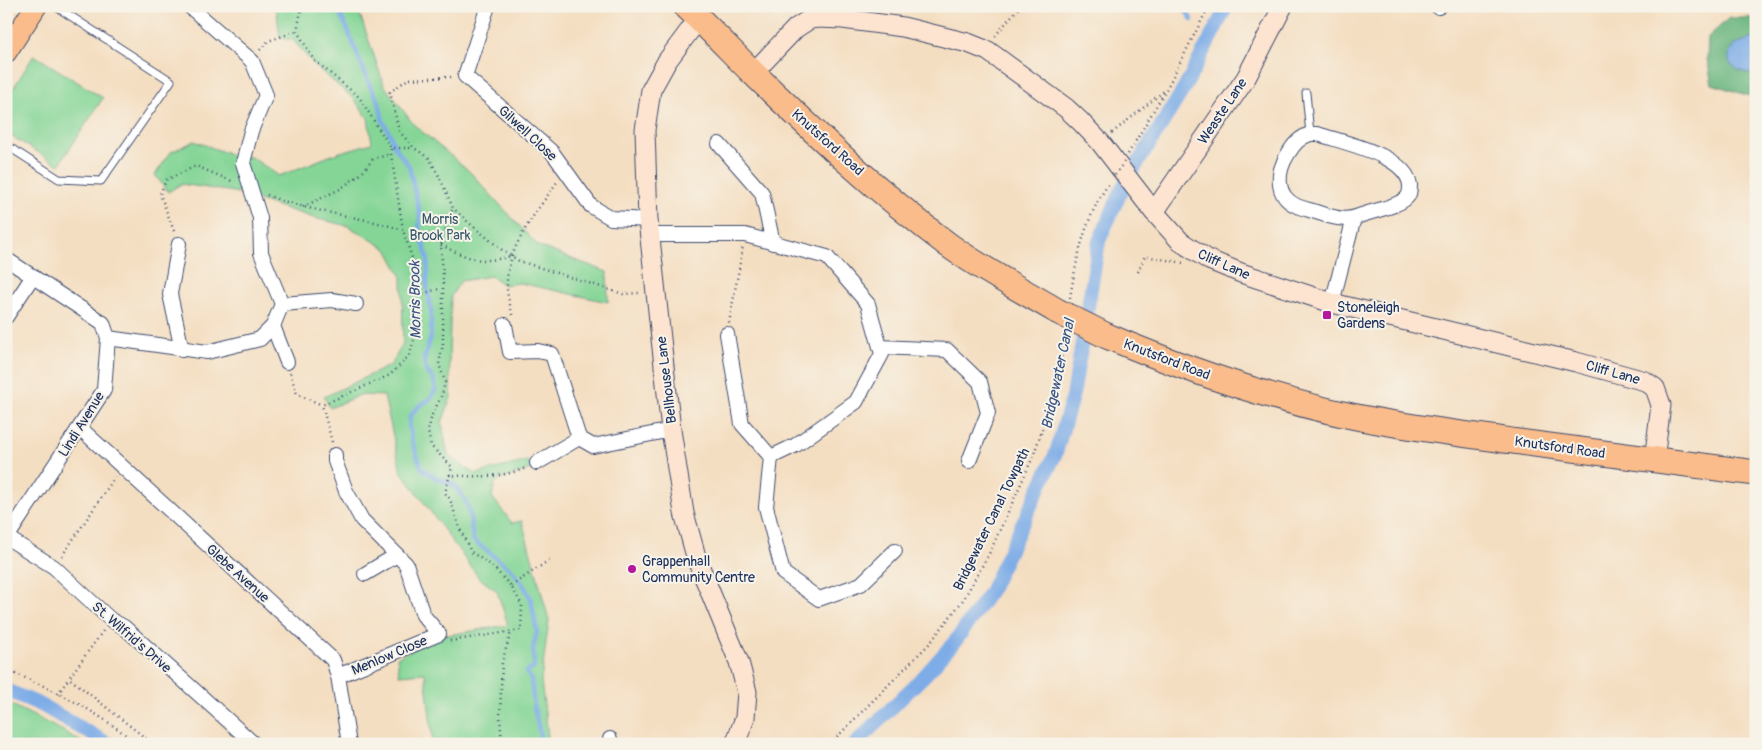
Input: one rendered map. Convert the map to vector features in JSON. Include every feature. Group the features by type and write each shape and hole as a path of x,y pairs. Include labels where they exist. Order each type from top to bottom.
{"highway":[{"name":"Knutsford Road","path":"693,12 753,73 838,152 948,244 988,271 1063,309 1107,336 1166,361 1222,380 1280,398 1348,415 1420,428 1756,473"}],"main road":[{"path":"6,52 36,6"}],"street":[{"path":"6,259 103,323 108,338 182,350 207,352 260,339 273,326 282,304 261,253 260,218 243,163 251,131 266,95 252,61 189,6"},
{"path":"465,76 488,6"},
{"name":"Weaste Lane","path":"1154,212 1246,78 1283,6"},
{"name":"Bellhouse Lane","path":"693,12 651,90 645,130 649,228 671,430 684,513 697,560 739,662 747,692 745,718 735,744"},
{"name":"Cliff Lane","path":"753,73 796,28 810,19 818,18 844,19 903,27 985,49 1066,108 1100,142 1154,212 1181,242 1210,260 1241,273 1332,303 1576,362 1645,381 1655,388 1661,405 1654,460"},
{"name":"Gilwell Close","path":"465,76 552,152 591,206 611,218 649,228 745,236 827,257 868,304 880,347"},
{"path":"1310,134 1318,134 1380,155 1396,163 1405,171 1409,179 1410,188 1408,196 1401,202 1354,218 1339,219 1295,205 1280,189 1279,177 1282,164 1295,142 1303,136 1310,134"},
{"path":"718,144 762,193 773,243"},
{"path":"1332,303 1354,218"},
{"path":"179,244 170,294 182,350"},
{"path":"6,317 33,276"},
{"path":"282,304 332,300 356,304"},
{"path":"509,320 510,352 538,351 552,354 579,438 593,446 671,430"},
{"path":"273,326 287,362"},
{"path":"728,334 742,424 770,456 766,507 783,573 819,599 861,584 895,551"},
{"name":"Lindi Avenue","path":"6,537 10,534 104,390 108,338"},
{"path":"770,456 796,445 856,402 882,354 880,347 946,350 980,382 988,413 969,461"},
{"name":"Glebe Avenue","path":"80,428 333,660 338,676 349,744"},
{"path":"537,463 579,438"},
{"name":"Menlow Close","path":"335,455 335,461 346,491 362,520 406,564 423,615 439,634 338,676"},
{"name":"St. Wilfrid's Drive","path":"6,537 54,567 111,620 124,627 254,744"},
{"path":"365,574 397,555"}],"lane":[{"path":"6,145 59,179 101,181 172,81 55,6"},
{"path":"1306,93 1310,134"}],"path":[{"path":"287,362 296,394 322,405 390,375 409,356 418,327 418,295 414,264 403,230 391,154 392,148 358,97 314,60 297,31 302,6"},
{"path":"985,49 1020,6"},
{"path":"1063,309 1092,210 1124,162 1167,88 1209,6"},
{"path":"252,61 268,41 297,31"},
{"path":"465,76 408,79 390,92 399,131 414,148 429,158 454,208 474,228 519,261 623,294 656,292"},
{"path":"1100,142 1167,88"},
{"path":"392,148 414,148"},
{"path":"302,208 340,189 362,173 373,159 391,154"},
{"path":"509,320 507,288 511,256 535,214 565,170"},
{"path":"426,639 432,644 521,630 522,605 511,586 491,565 472,552 460,529 450,499 445,493 452,467 431,446 428,430 432,415 442,395 445,382 439,364 443,344 441,245 448,219 454,208"},
{"path":"728,334 745,236"},
{"path":"441,245 460,255 477,260 493,261 511,256"},
{"path":"1138,272 1145,256 1191,265"},
{"path":"418,295 442,288"},
{"name":"Bridgewater Canal Towpath","path":"830,744 930,644 963,600 989,554 1033,457 1055,391 1065,334"},
{"path":"322,405 335,455"},
{"path":"449,475 481,477 512,474 537,463"},
{"path":"54,567 122,466"},
{"path":"511,586 551,559"},
{"path":"58,694 111,620"},
{"path":"502,744 500,718 502,662 511,631"},
{"path":"6,670 86,708 118,728 137,744"},
{"path":"69,678 152,744"}],"green space":[{"name":"Morris Brook Park","path":"276,6 357,6 384,85 414,125 469,171 538,246 607,272 608,302 520,283 504,285 491,276 461,281 451,296 449,355 451,397 442,423 448,456 475,474 527,461 533,468 495,482 492,497 512,523 522,521 549,620 541,681 549,744 433,744 425,673 399,675 397,657 442,636 508,625 497,591 479,578 401,471 384,396 360,395 330,408 324,397 391,365 403,343 402,277 387,249 348,226 314,218 234,192 181,184 168,192 155,175 171,152 194,141 235,156 251,157 279,176 337,153 372,143 368,118 354,99 315,66 293,40 280,38"},
{"path":"1729,18 1756,18 1756,98 1712,84 1707,59 1708,37"},
{"path":"34,55 103,98 59,165 6,133 6,100"},
{"path":"6,702 67,733 84,744 6,744"}],"water":[{"path":"1756,37 1756,76 1738,70 1729,62 1729,53 1735,44"}],"waterway":[{"name":"Morris Brook","path":"335,6 346,26 370,86 379,102 383,121 394,146 409,166 420,214 419,230 428,259 427,285 431,310 431,337 424,359 426,370 433,379 436,389 431,398 418,407 410,416 409,427 413,444 422,469 438,479 453,484 464,498 469,510 473,540 513,571 531,599 537,632 533,648 534,668 526,672 531,679 534,707 542,744"},
{"path":"1182,6 1192,20"},
{"name":"Bridgewater Canal","path":"855,744 925,675 957,639 990,592 1056,453 1074,390 1099,241 1124,185 1185,87 1227,6"},
{"name":"Bridgewater Canal","path":"6,690 41,705 109,744"}],"place":[{"name":"Stoneleigh Gardens","path":"1327,315"},
{"name":"Grappenhall Community Centre","path":"632,569"}]}
